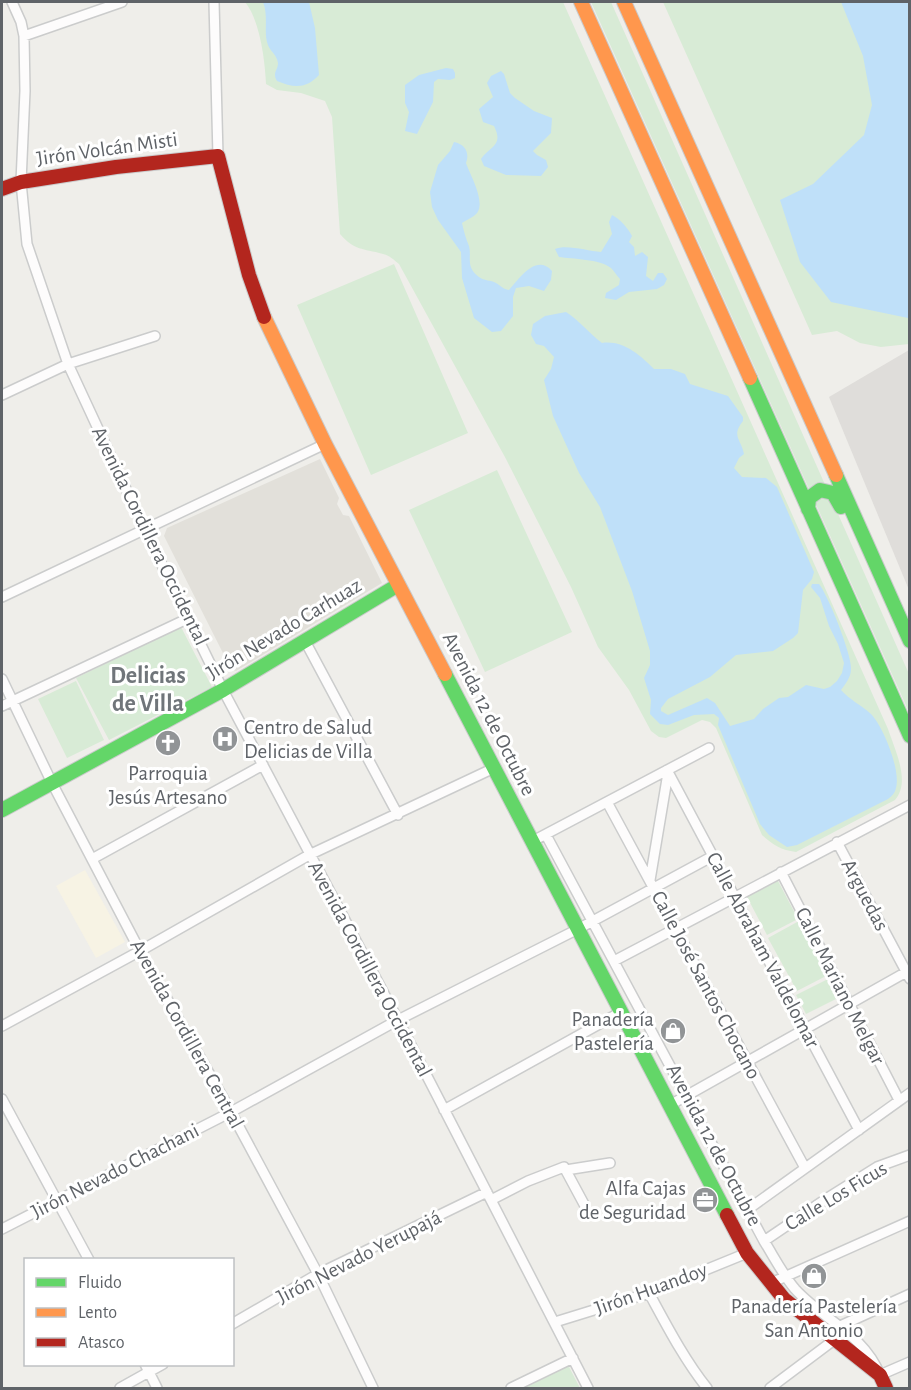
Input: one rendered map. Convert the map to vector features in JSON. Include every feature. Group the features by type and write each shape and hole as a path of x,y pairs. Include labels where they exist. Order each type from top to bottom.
{"street":[{"name":"Avenida Cordillera Occidental","path":"12,2 21,22 24,36 25,91 21,182 27,244 68,364 223,690 398,1020 588,1389"},
{"path":"24,36 122,2"},
{"name":"Avenida 12 de Octubre","path":"214,2 218,156 249,275 263,315 325,444 747,1253 771,1283 802,1315 880,1375"},
{"path":"581,2 909,735"},
{"path":"624,2 865,543 904,613 908,635"},
{"name":"Jirón Volcán Misti","path":"2,189 21,182 116,167 218,156"},
{"path":"2,395 68,364 155,336"},
{"path":"2,597 325,444"},
{"path":"808,509 808,501 815,492 824,490 833,493 853,536 865,543"},
{"name":"Jirón Nevado Carhuaz","path":"2,810 223,690 398,585"},
{"path":"2,706 189,618"},
{"path":"305,641 398,815"},
{"name":"Avenida Cordillera Central","path":"2,680 52,783 140,951 231,1112 318,1274 373,1389"},
{"path":"531,842 668,772 709,748"},
{"path":"92,858 262,765"},
{"path":"2,1026 309,855 494,768"},
{"path":"652,884 668,772"},
{"name":"Calle Abraham Valdelomar","path":"668,772 859,1130"},
{"name":"Calle José Santos Chocano","path":"608,802 805,1168"},
{"path":"614,961 909,805"},
{"name":"Avenida 12 de Octubre","path":"546,835 747,1210 786,1277 810,1304 840,1326 870,1353 886,1389"},
{"name":"Arguedas","path":"837,842 908,974"},
{"name":"Jirón Nevado Chachani","path":"2,1229 231,1112 398,1020 578,929 652,884 713,856"},
{"name":"Calle Mariano Melgar","path":"781,872 899,1100"},
{"path":"670,1105 849,1004 908,974"},
{"path":"444,1110 621,1012"},
{"path":"747,1210 909,1093"},
{"path":"2,1098 88,1258"},
{"name":"Calle Los Ficus","path":"764,1241 878,1167 909,1155"},
{"name":"Jirón Nevado Yerupajá","path":"234,1323 318,1274 489,1196 564,1167 566,1170 610,1163"},
{"path":"566,1170 585,1206"},
{"path":"771,1283 909,1221"},
{"name":"Jirón Huandoy","path":"555,1322 649,1293 747,1253"},
{"path":"649,1293 676,1343 707,1389"},
{"path":"840,1326 909,1294"},
{"path":"770,1389 834,1340"},
{"path":"511,1389 573,1358"},
{"path":"880,1375 909,1362"},
{"path":"120,1389 147,1369 157,1389"}],"shaded area":[{"path":"909,350 909,590 829,397"},
{"path":"320,459 339,498 337,504 343,515 349,516 382,583 236,671 231,669 164,536 167,528"},
{"path":"85,870 125,942 96,958 56,886"}],"green space":[{"path":"245,2 563,2 888,729 902,775 900,793 895,800 796,852 786,850 762,835 716,728 710,722 702,720 666,738 659,737 651,731 629,690 598,647 571,587 506,459 399,264 385,255 355,246 340,234 332,117 325,101 301,93 277,90 266,84 258,30"},
{"path":"591,2 611,2 909,674 909,712"},
{"path":"663,2 909,2 909,344 881,347 860,343 837,331 812,335"},
{"path":"394,264 468,433 371,475 297,305"},
{"path":"497,470 572,632 485,672 409,510"},
{"path":"181,627 212,687 109,740 76,678"},
{"path":"76,681 104,740 67,758 38,699"},
{"path":"778,881 798,919 767,935 747,897"},
{"path":"799,921 828,975 797,991 768,938"},
{"path":"830,978 840,997 806,1014 796,995"},
{"path":"568,1365 580,1388 520,1388"}],"water":[{"path":"263,2 309,2 315,28 319,75 314,80 300,86 277,81 275,74 278,63 267,40 266,13"},
{"path":"841,2 909,2 910,317 908,318 831,302 800,262 780,200 813,184 864,135 872,105 863,56"},
{"path":"446,68 453,69 455,78 438,79 434,82 433,102 417,134 405,131 409,112 405,103 405,85 419,75"},
{"path":"501,71 510,93 515,98 534,111 552,118 551,133 533,151 546,160 548,167 541,176 506,175 484,166 481,159 497,142 497,133 494,126 483,122 479,109 493,97 487,83 491,76"},
{"path":"454,142 466,150 466,163 479,197 479,210 462,223 469,246 470,266 475,273 509,290 523,274 534,266 546,266 552,271 551,280 544,291 529,286 516,288 513,297 513,316 501,331 492,332 474,318 462,278 461,252 438,220 432,207 430,192 438,165 450,151"},
{"path":"612,215 621,221 632,236 629,242 634,247 635,256 642,252 648,257 646,276 653,281 658,273 663,273 667,279 664,285 657,289 629,292 616,300 605,298 606,293 619,285 620,279 611,268 593,261 559,257 555,249 571,247 601,252 612,234 609,222"},
{"path":"566,312 602,343 624,346 654,369 671,369 685,374 690,384 728,396 743,417 737,434 744,454 734,468 742,477 766,478 777,487 814,572 812,579 803,590 798,633 793,638 773,651 736,655 710,677 668,699 661,711 668,715 707,698 715,703 730,726 754,719 763,709 779,698 788,697 806,685 824,689 830,687 842,673 844,663 820,598 811,587 812,584 819,584 839,625 848,651 850,675 841,690 871,714 886,738 897,780 896,788 888,799 797,845 787,847 769,835 760,824 718,725 719,718 714,714 694,715 668,725 660,724 650,714 651,700 644,678 650,665 650,651 632,591 600,507 579,473 553,416 544,380 551,369 554,357 544,346 536,344 531,335 533,324 545,316"}],"traffic: fast":[{"path":"750,378 910,736"},
{"path":"836,475 910,641"},
{"path":"808,509 809,498 820,490 833,493 841,507"},
{"path":"2,810 223,690 398,585"},
{"path":"445,674 727,1215"}],"traffic: slow":[{"path":"581,2 750,378"},
{"path":"624,2 836,475"},
{"path":"264,317 325,444 445,674"}],"traffic: jam":[{"path":"2,189 21,182 116,167 218,156 249,275 264,317"},
{"path":"727,1215 747,1253 784,1299 880,1375 886,1388"}],"place":[{"name":"Centro de Salud Delicias de Villa","path":"225,739"},
{"name":"Parroquia Jesús Artesano","path":"168,743"},
{"name":"Panadería Pastelería","path":"673,1031"},
{"name":"Alfa Cajas de Seguridad","path":"705,1200"},
{"name":"Panadería Pastelería San Antonio","path":"814,1276"}],"district":[{"name":"Delicias de Villa","path":"148,690"}]}
